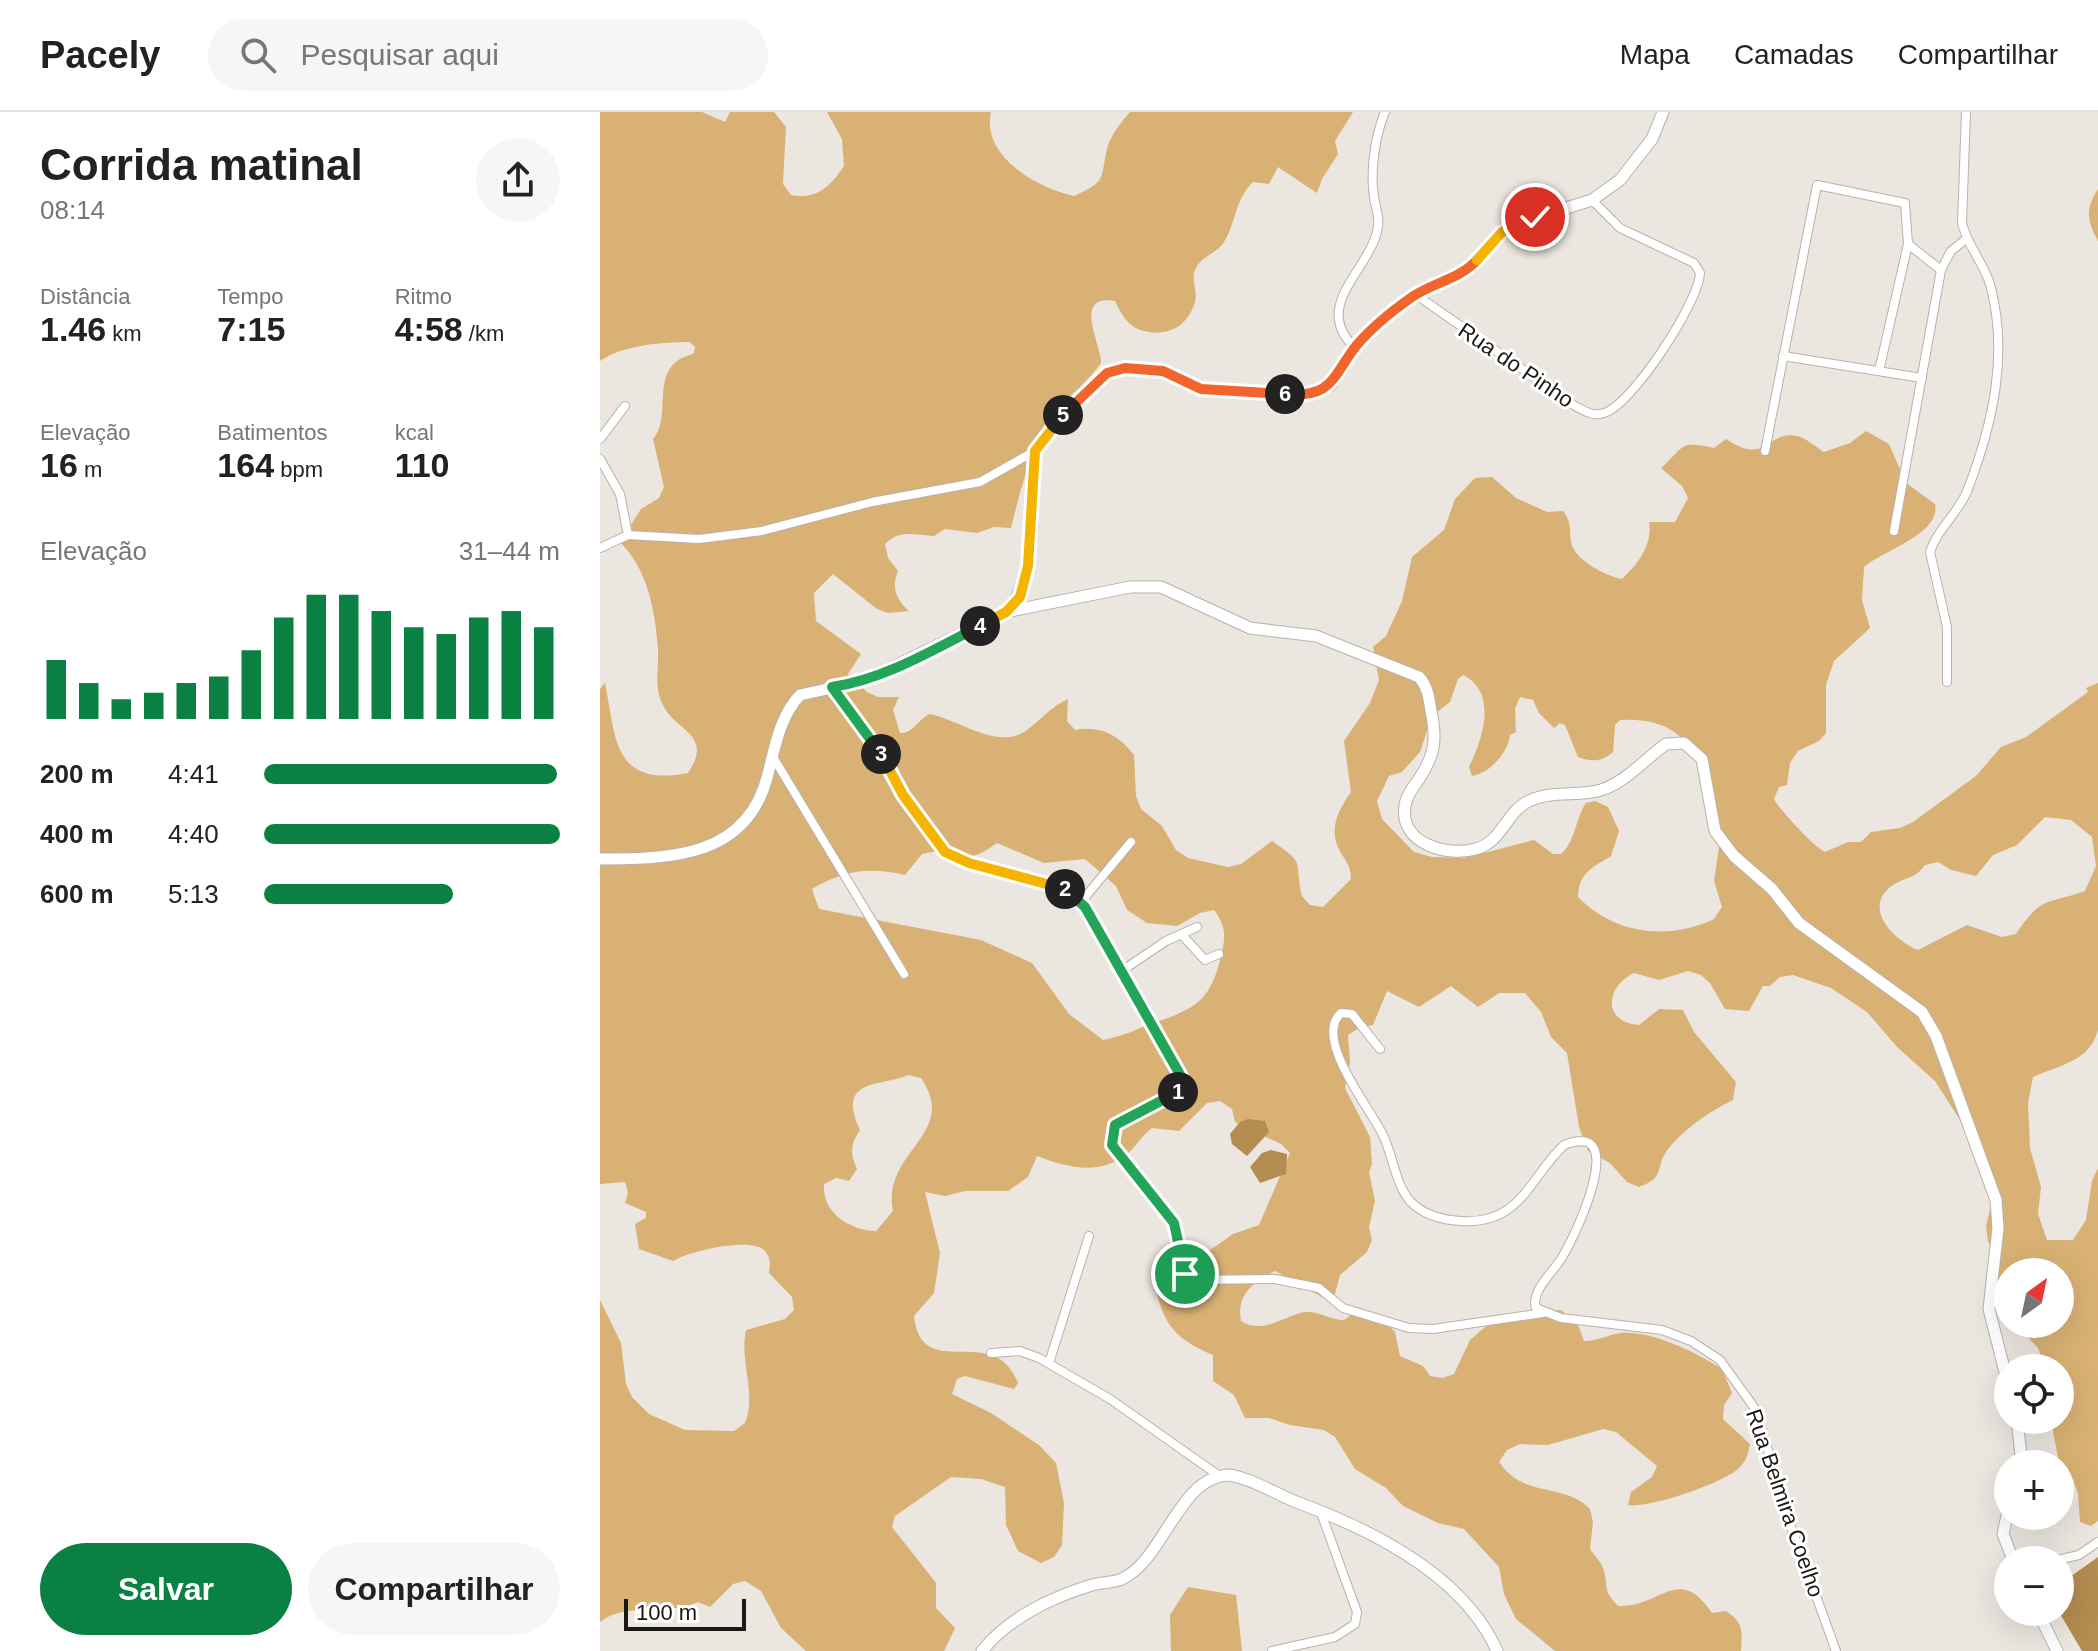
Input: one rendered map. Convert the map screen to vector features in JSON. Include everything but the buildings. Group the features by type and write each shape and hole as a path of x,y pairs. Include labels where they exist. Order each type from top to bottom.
{"street":[{"path":"1355,348 1343,333 1338,303 1343,289 1365,264 1378,228 1373,196 1376,132 1385,112"},
{"path":"1006,612 1020,597 1028,566 1035,451 1080,395 1107,373 1143,368 1163,371 1201,389 1302,395 1331,385 1355,348 1380,322 1415,294 1472,266 1502,232 1518,223 1592,200 1620,180 1652,139 1663,112"},
{"path":"1947,682 1947,627 1930,552 1961,504 1990,429 1999,362 1989,282 1966,239 1961,176 1966,112"},
{"path":"1765,451 1817,185 1905,203 1908,244 1879,371"},
{"name":"Rua do Pinho","path":"1415,294 1575,406 1592,414 1612,410 1629,393 1682,320 1696,294 1700,273 1694,263 1608,219 1592,200"},
{"path":"1894,531 1941,270 1951,251 1966,239"},
{"path":"1908,244 1941,270"},
{"path":"1783,356 1922,378"},
{"path":"600,439 625,406"},
{"path":"600,548 628,535 699,539 762,531 872,502 980,482 1035,451"},
{"path":"600,459 620,494 628,535"},
{"path":"600,859 693,852 735,832 758,807 792,703 811,690 850,684 889,669 1006,612 1130,587 1161,587 1250,628 1316,636 1419,677 1429,694 1436,744 1427,768 1409,794 1404,813 1415,836 1431,847 1455,852 1477,849 1494,841 1527,802 1548,795 1604,789 1666,744 1675,741 1692,748 1706,769 1715,831 1734,856 1772,889 1799,923 1916,1004 1936,1036 1996,1200 1998,1228 1989,1309 2000,1354"},
{"path":"832,687 848,713 871,736 903,795 945,852 969,863 1062,887 1081,902 1120,972 1197,927"},
{"path":"773,757 904,974"},
{"path":"1081,902 1131,842"},
{"path":"1181,934 1199,957 1205,960 1219,954"},
{"name":"Rua Belmira Coelho","path":"1120,972 1187,1087 1115,1125 1111,1135 1112,1145 1174,1223 1185,1274 1193,1280 1275,1279 1319,1288 1343,1308 1409,1328 1433,1329 1543,1313 1662,1330 1691,1341 1720,1360 1756,1410 1790,1524 1836,1651"},
{"path":"1380,1049 1355,1016 1344,1012 1335,1019 1332,1029 1337,1054 1382,1133 1410,1201 1425,1212 1463,1221 1494,1216 1521,1200 1564,1145 1582,1141 1597,1152 1596,1177 1564,1254 1536,1296 1536,1308 1543,1313"},
{"path":"1049,1363 1089,1236"},
{"path":"991,1353 1020,1351 1049,1363 1110,1399 1218,1475 1251,1480 1319,1509 1391,1546 1470,1607 1488,1630 1497,1651"},
{"path":"982,1651 1001,1629 1026,1614 1079,1589 1122,1579 1131,1573 1195,1493 1218,1475"},
{"path":"1272,1651 1335,1637 1355,1624 1357,1612 1319,1509"},
{"path":"2074,1556 2098,1542"},
{"path":"2045,1626 2057,1651"}],"shaded area":[{"path":"600,112 702,112 725,122 730,112 774,112 786,127 783,184 791,195 808,196 822,190 844,166 842,139 827,112 991,112 990,128 1003,156 1029,178 1074,196 1097,183 1111,139 1130,112 1353,112 1335,141 1338,154 1317,193 1278,167 1269,184 1253,182 1247,189 1224,242 1195,270 1195,302 1188,317 1178,327 1157,333 1142,331 1128,322 1115,301 1102,301 1094,305 1092,323 1101,363 1048,423 1023,482 1011,528 994,527 977,533 945,529 934,536 908,534 891,539 885,544 888,558 898,571 896,592 909,611 888,613 877,609 833,574 814,593 816,621 861,654 848,674 867,692 878,697 899,697 893,710 900,733 905,733 930,714 992,736 1016,736 1068,699 1067,721 1075,730 1101,730 1122,742 1134,755 1136,796 1141,809 1162,826 1176,850 1188,858 1228,867 1241,864 1272,841 1295,859 1302,896 1310,905 1323,907 1351,879 1348,865 1337,845 1335,823 1351,792 1344,741 1370,703 1379,680 1373,647 1386,636 1402,601 1412,557 1444,530 1455,499 1475,478 1492,477 1516,498 1547,512 1563,511 1569,522 1573,549 1578,555 1600,571 1622,579 1643,553 1649,538 1649,522 1675,522 1688,498 1682,486 1661,468 1683,447 1714,448 1726,439 1750,450 1778,438 1797,436 1824,452 1850,443 1866,431 1889,444 1906,483 1935,504 1935,515 1921,532 1864,567 1862,600 1870,628 1834,661 1826,685 1826,733 1819,741 1798,751 1790,763 1787,785 1779,787 1774,799 1798,828 1825,852 1848,842 1861,842 1871,832 1900,828 1913,822 1976,776 2001,747 2026,737 2088,692 2086,688 2098,683 2098,1029 2089,1048 2081,1055 2033,1077 2028,1103 2030,1148 2041,1187 2038,1214 2047,1240 2073,1240 2086,1220 2092,1181 2098,1168 2098,1521 2091,1526 2080,1522 2074,1482 2074,1450 2057,1450 2054,1434 2074,1434 2074,1354 2040,1354 2029,1338 2074,1338 2074,1258 1995,1258 1986,1226 1992,1201 1978,1148 1935,1081 1897,1047 1867,1012 1831,988 1793,975 1780,977 1770,986 1763,986 1749,1011 1725,1009 1710,983 1701,975 1688,971 1659,980 1634,973 1624,979 1613,995 1614,1011 1619,1018 1639,1025 1659,1009 1683,1010 1694,1032 1736,1082 1733,1100 1715,1109 1682,1134 1664,1155 1653,1179 1639,1187 1627,1182 1610,1163 1588,1151 1579,1127 1567,1053 1551,1037 1541,1012 1525,993 1499,993 1478,1007 1451,986 1419,1007 1387,991 1373,1025 1359,1028 1348,1035 1350,1062 1345,1088 1370,1137 1372,1164 1369,1172 1375,1201 1369,1227 1372,1240 1367,1252 1340,1275 1335,1294 1322,1297 1275,1271 1267,1275 1253,1285 1244,1297 1241,1321 1258,1326 1306,1312 1344,1320 1355,1312 1366,1316 1378,1314 1395,1332 1400,1356 1423,1366 1430,1376 1442,1378 1454,1374 1470,1340 1499,1315 1561,1310 1579,1327 1584,1341 1621,1333 1646,1335 1687,1350 1722,1369 1732,1393 1724,1405 1723,1419 1750,1444 1740,1467 1704,1487 1669,1499 1628,1505 1631,1492 1652,1477 1657,1466 1616,1432 1603,1429 1548,1445 1520,1444 1507,1450 1499,1462 1520,1481 1568,1495 1590,1509 1593,1522 1590,1549 1602,1565 1608,1592 1618,1606 1633,1605 1679,1589 1689,1591 1700,1598 1712,1613 1726,1611 1736,1620 1741,1633 1741,1651 1555,1651 1516,1619 1504,1594 1499,1567 1464,1529 1438,1523 1403,1506 1386,1488 1355,1469 1335,1437 1324,1430 1269,1418 1245,1418 1234,1395 1213,1381 1213,1355 1181,1337 1168,1322 1156,1288 1233,1234 1259,1225 1290,1153 1281,1144 1235,1122 1232,1109 1220,1101 1207,1103 1179,1131 1152,1128 1126,1155 1104,1166 1082,1168 1037,1156 1028,1177 1008,1191 965,1191 945,1196 925,1192 940,1253 934,1293 914,1316 919,1336 930,1347 944,1351 976,1352 993,1356 1007,1365 1018,1383 1014,1389 965,1376 957,1379 952,1394 991,1413 1039,1445 1056,1463 1064,1503 1062,1545 1054,1557 1041,1563 1018,1551 1006,1525 1005,1487 981,1479 951,1477 895,1516 892,1527 936,1583 936,1608 955,1628 944,1651 806,1651 781,1628 761,1591 745,1581 733,1584 710,1607 698,1602 674,1608 635,1610 610,1616 600,1622 600,1300 621,1343 626,1384 632,1397 649,1414 685,1430 734,1431 745,1423 749,1400 744,1342 746,1330 785,1319 794,1310 792,1297 769,1273 769,1258 764,1250 757,1246 733,1245 673,1261 639,1249 635,1224 646,1218 646,1212 625,1203 628,1192 625,1182 600,1184 600,689 605,683 616,738 631,765 644,773 663,776 688,773 697,749 695,741 662,703 657,683 658,649 652,605 644,578 620,542 641,509 659,498 664,487 653,439 661,421 666,378 677,361 694,353 695,347 690,342 667,343 620,351 600,361","holes":["1463,675 1474,683 1484,705 1479,744 1469,767 1472,776 1485,771 1506,749 1510,735 1516,732 1515,709 1520,697 1533,700 1539,713 1554,728 1560,723 1565,725 1578,757 1583,759 1601,759 1613,752 1615,725 1620,720 1654,723 1679,736 1696,758 1702,773 1710,822 1720,841 1714,881 1722,907 1714,919 1678,930 1642,930 1608,919 1578,897 1584,876 1611,856 1619,831 1608,807 1595,801 1586,803 1570,843 1561,854 1553,854 1534,840 1465,858 1432,857 1414,852 1382,819 1377,801 1389,776 1402,772 1420,752 1432,716 1450,702 1458,679","2045,817 2071,820 2092,837 2096,866 2085,891 2046,903 2032,913 2016,934 2002,937 1967,925 1918,950 1901,940 1886,925 1880,906 1889,888 1917,873 1925,865 1938,862 1951,870 1976,876 1993,855 2017,845","997,843 1044,863 1085,859 1116,886 1127,910 1147,923 1177,926 1200,913 1214,910 1223,927 1224,943 1217,972 1205,995 1178,1014 1103,1040 1069,1014 1032,963 981,940 819,909 812,889 857,872 880,871 905,875 922,854 949,849 973,856","908,1075 921,1078 931,1098 931,1114 926,1129 898,1173 892,1190 893,1211 876,1231 856,1227 832,1211 827,1203 824,1184 836,1178 849,1181 857,1169 852,1149 860,1130 853,1101 857,1092"]},
{"path":"2098,189 2098,241 2089,215"},
{"path":"1248,1119 1265,1121 1269,1132 1247,1156 1232,1144 1230,1134 1240,1122"},
{"path":"1271,1150 1287,1154 1286,1174 1260,1183 1250,1167 1262,1153"},
{"path":"2098,1557 2098,1651 2082,1651 2067,1626 2074,1626 2074,1574"},
{"path":"1188,1587 1236,1595 1242,1651 1171,1651 1170,1615"}],"route":[{"path":"1185,1274 1174,1223 1112,1145 1111,1135 1115,1125 1187,1087 1085,907 1062,887 969,863 945,852 903,795 871,736 848,713 832,687 850,684 889,669 961,635 1006,612 1020,597 1028,566 1035,451 1080,395 1107,373 1125,368 1143,368 1163,371 1201,389 1302,395 1319,391 1331,385 1355,348 1380,322 1415,294 1472,266 1502,232 1535,217"}]}
